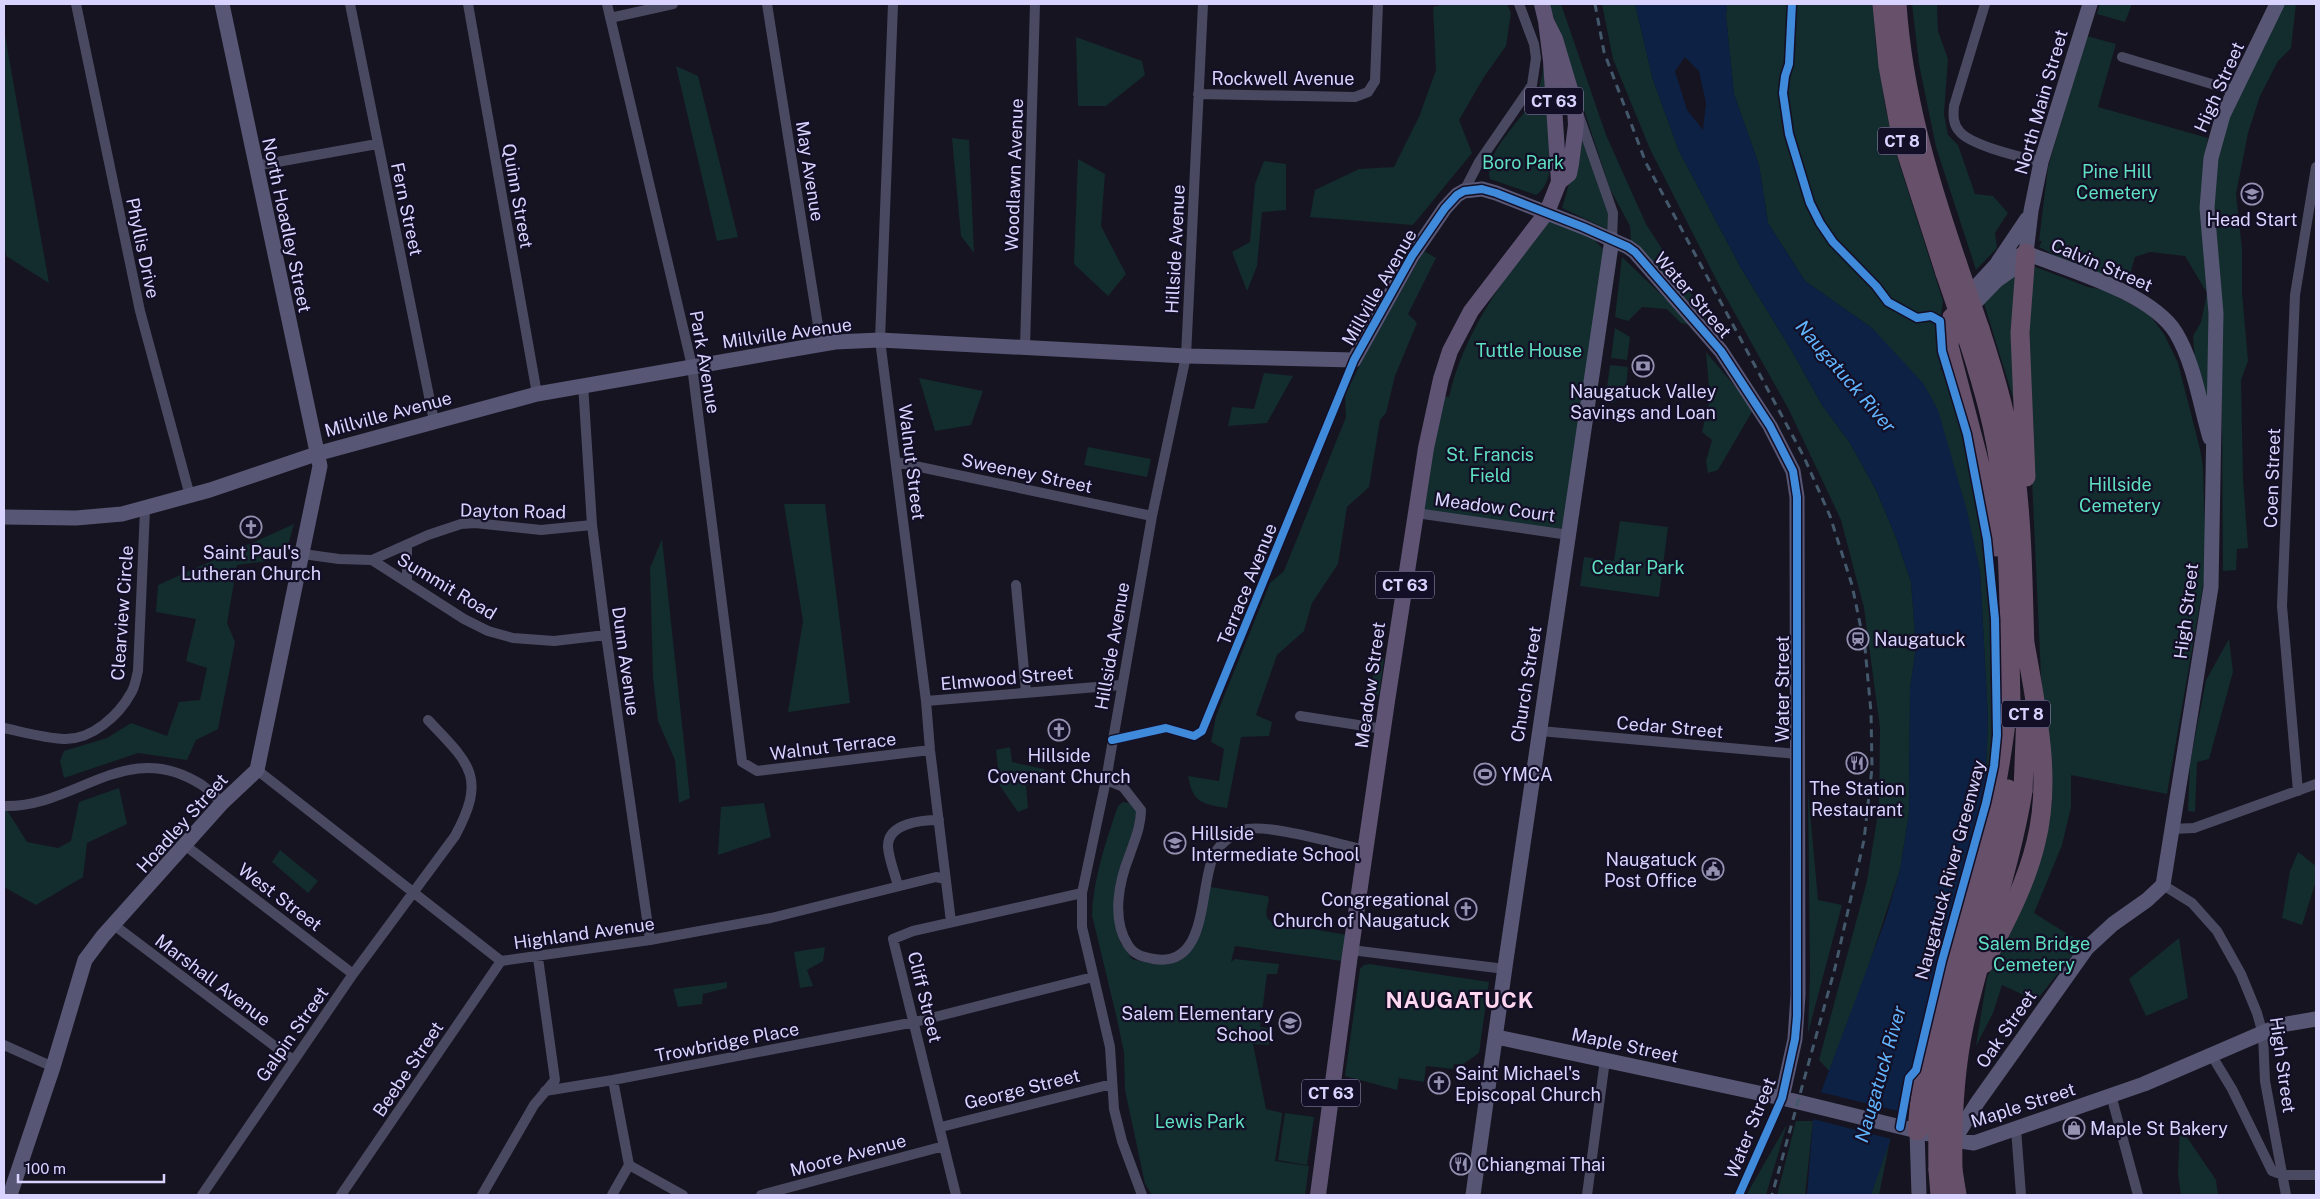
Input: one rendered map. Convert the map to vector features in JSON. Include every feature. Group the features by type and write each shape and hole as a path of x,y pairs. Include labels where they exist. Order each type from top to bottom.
{"highway":[{"name":"CT 8","path":"1882,4 1888,66 1901,136 1951,267 1974,336 2001,477 2005,520 2012,726 2009,789 2010,857 1964,1028 1946,1170 1940,1195"},
{"name":"CT 8","path":"1897,4 1904,68 1915,128 1951,267"},
{"path":"2023,583 2027,494 2020,333 2026,253"},
{"path":"1952,317 1949,346 1986,488 2008,620"},
{"name":"CT 8","path":"1974,336 1994,370 2010,440 2020,511 2027,727 2009,789"},
{"path":"1917,1131 1931,1115 1962,1011 2015,902 2037,841 2042,806 2042,766 2024,637"},
{"path":"1917,1131 1923,1072 1935,1017 2009,789"},
{"path":"1946,1170 1956,1195"}],"main road":[{"name":"CT 63","path":"1542,4 1546,21 1556,124 1559,182 1548,212"},
{"path":"1546,21 1555,39 1574,106 1576,125 1569,174 1559,182"},
{"name":"Meadow Street","path":"1318,1195 1351,950 1416,513 1437,395 1450,351 1471,311 1548,212"}],"street":[{"name":"Phyllis Drive","path":"76,4 140,311 190,496"},
{"name":"North Hoadley Street","path":"222,4 316,454"},
{"name":"Fern Street","path":"350,4 434,421"},
{"name":"Quinn Street","path":"468,4 537,394"},
{"name":"Park Avenue","path":"607,4 692,366 742,762"},
{"path":"610,18 673,4"},
{"name":"May Avenue","path":"767,4 821,344"},
{"name":"Walnut Street","path":"893,4 880,340 926,701 930,750 951,922"},
{"name":"Woodlawn Avenue","path":"1026,347 1035,4"},
{"name":"Hillside Avenue","path":"1142,1195 1122,1141 1114,1109 1110,1047 1082,927 1082,893 1106,780 1152,516 1186,356 1203,4"},
{"name":"Rockwell Avenue","path":"1198,94 1355,97 1368,92 1375,81 1378,4"},
{"path":"1464,191 1478,162 1532,85 1536,58 1534,44 1519,4"},
{"path":"1985,4 1954,106 1955,124 1959,131 1973,141 2041,162"},
{"name":"North Main Street","path":"2026,253 2031,211 2041,162 2090,4"},
{"name":"High Street","path":"2277,4 2215,136 2208,183 2207,208 2216,312 2211,587 2162,885 2192,902 2217,931 2247,986 2263,1034 2265,1081 2286,1195"},
{"path":"2122,57 2235,91"},
{"path":"1464,191 1482,189 1548,212 1612,239 1613,213 1574,106"},
{"path":"256,166 377,144"},
{"name":"Coen Street","path":"2298,790 2282,606 2295,296 2316,167"},
{"name":"Millville Avenue","path":"4,517 100,517 145,509 316,454 537,394 583,384 821,344 880,340 1186,356 1354,360 1420,243 1445,208 1457,195 1464,191"},
{"name":"North Main Street","path":"1952,317 1962,302 1995,266 2016,239 2031,211"},
{"name":"Church Street","path":"1474,1195 1505,969 1612,239"},
{"name":"Water Street","path":"1612,239 1635,252 1721,351 1770,426 1793,471 1797,497 1797,1016 1795,1039 1782,1098 1739,1195"},
{"path":"1995,266 2026,253"},
{"path":"1952,317 1964,313 1996,280 2020,264 2026,253"},
{"name":"Calvin Street","path":"2026,253 2130,294 2146,303 2169,322 2186,356 2214,453"},
{"name":"Terrace Avenue","path":"1112,740 1166,728 1194,736 1202,731 1354,360"},
{"name":"Dunn Avenue","path":"583,384 592,525 650,940"},
{"path":"257,770 320,466 316,454"},
{"name":"Sweeney Street","path":"896,462 1152,516"},
{"name":"Clearview Circle","path":"4,728 66,739 83,735 99,727 119,711 133,691 138,671 145,509"},
{"name":"Meadow Court","path":"1416,513 1569,535"},
{"name":"Dayton Road","path":"372,560 444,529 461,524 475,523 541,530 592,525"},
{"path":"407,545 407,580"},
{"name":"Summit Road","path":"303,554 339,559 372,560 407,580 441,605 488,631 513,638 554,641 606,635"},
{"path":"1016,585 1026,692"},
{"name":"Elmwood Street","path":"926,701 1122,685"},
{"path":"1300,716 1384,729"},
{"name":"Galpin Street","path":"202,1195 293,1060 455,836 468,814 472,800 469,769 459,752 428,720"},
{"name":"Cedar Street","path":"1540,730 1797,754"},
{"name":"Walnut Terrace","path":"742,762 757,771 930,750"},
{"path":"4,806 40,802 119,771 144,768 174,772 202,785 222,803"},
{"name":"Hoadley Street","path":"10,1195 85,960 103,936 186,846 222,803 257,770"},
{"name":"Highland Avenue","path":"257,770 501,961 538,958 771,918 898,886 936,878 945,879"},
{"path":"1106,780 1123,788 1142,810 1140,825 1121,882 1119,905 1120,924 1126,942 1131,950 1143,957 1168,959 1189,948 1196,932 1212,858 1222,844 1241,831 1248,828 1265,829 1366,850"},
{"path":"2172,829 2194,828 2316,784"},
{"path":"898,886 888,846 891,836 904,825 939,820"},
{"name":"West Street","path":"186,846 354,974"},
{"name":"Oak Street","path":"1954,1140 1982,1095 2087,948 2113,924 2147,900 2162,885"},
{"name":"Cliff Street","path":"956,1195 894,939 913,931 1082,893"},
{"name":"Marshall Avenue","path":"114,926 293,1060"},
{"path":"1351,950 1505,969"},
{"path":"482,1195 534,1105 555,1080 538,958"},
{"name":"Beebe Street","path":"341,1195 501,961"},
{"name":"Trowbridge Place","path":"545,1091 613,1080 915,1022 1093,978"},
{"name":"Maple Street","path":"1497,1036 1782,1098 1954,1140 1979,1142 2111,1095 2294,1022 2316,1019"},
{"path":"4,1045 52,1067"},
{"path":"2212,1056 2232,1089 2272,1172 2283,1175 2316,1175"},
{"path":"1587,1195 1606,1060"},
{"path":"612,1195 629,1165 613,1080"},
{"name":"George Street","path":"941,1127 1112,1084"},
{"path":"2111,1095 2138,1195"},
{"path":"2016,1129 2021,1195"},
{"path":"1917,1131 1918,1195"},
{"name":"Moore Avenue","path":"761,1195 944,1146"},
{"path":"629,1165 683,1195"}],"green space":[{"path":"1445,4 1507,4 1511,13 1506,46 1484,77 1459,120 1472,153 1413,225 1310,217 1315,190 1359,169 1394,167 1419,117 1436,70 1433,7"},
{"path":"1549,4 1561,4 1606,135 1646,224 1713,328 1631,241 1630,226 1610,189"},
{"path":"1602,4 1635,4 1653,80 1679,151 1741,268 1792,351 1822,405 1850,443 1876,490 1895,535 1911,582 1916,647 1910,689 1909,814 1900,870 1864,980 1829,1071 1819,1060 1867,881 1879,807 1880,728 1864,608 1841,520 1789,410 1718,283 1650,149 1613,59"},
{"path":"1727,4 1873,4 1876,47 1885,105 1894,147 1943,301 1938,338 1944,365 1940,368 1948,379 1979,499 1989,564 1996,736 1988,781 1986,769 1988,718 1980,571 1961,490 1872,328 1805,281 1768,223 1759,165 1734,94 1726,16"},
{"path":"1912,4 1937,4 1938,31 1948,59 1944,114 1948,135 1958,145 1975,194 1993,196 2008,213 1995,233 1997,248 1976,270 1936,147 1919,64"},
{"path":"2100,4 2132,4 2125,22 2097,14"},
{"path":"2283,4 2296,4 2291,48 2278,61 2260,96 2248,133 2236,194 2242,249 2242,293 2248,361 2241,380 2243,479 2248,548 2237,549 2236,570 2223,571 2221,287 2211,210 2218,136"},
{"path":"4,30 49,283 6,256 4,241"},
{"name":"Pine Hill Cemetery","path":"2087,36 2116,44 2098,107 2208,138 2203,168 2212,324 2210,413 2196,373 2193,336 2201,322 2207,293 2185,256 2150,252 2135,257 2129,278 2119,280 2083,270 2039,247 2042,241 2039,241 2048,167"},
{"path":"1076,37 1142,61 1145,75 1106,106 1078,106"},
{"name":"Boro Park","path":"1544,58 1552,131 1552,152 1550,171 1545,185 1536,195 1490,179 1489,170 1497,149 1534,99 1541,79"},
{"path":"676,66 698,76 738,237 717,241"},
{"name":"Boro Park","path":"1580,130 1611,221 1611,231 1562,208 1577,156"},
{"path":"952,138 969,140 974,253 961,236"},
{"path":"1078,159 1105,174 1101,226 1126,274 1108,296 1074,264"},
{"path":"1264,161 1286,164 1286,210 1262,212 1257,266 1247,291 1232,252 1250,242 1255,184"},
{"path":"1550,216 1586,231 1605,251 1570,536 1416,513 1437,395 1449,397 1456,371 1477,324 1504,280"},
{"path":"1424,251 1436,258 1408,314 1417,323 1395,376 1386,413 1380,420 1369,487 1347,507 1338,564 1312,603 1304,631 1277,655 1256,715 1272,722 1269,736 1241,737 1227,808 1200,801 1193,792 1188,776 1219,781 1224,749 1211,742 1216,716 1270,583 1284,571 1346,417 1345,395 1364,357"},
{"path":"1622,257 1694,326 1681,323 1667,309 1642,307 1628,321 1615,317"},
{"name":"Hillside Cemetery","path":"2033,266 2088,287 2105,290 2149,314 2164,334 2178,363 2200,449 2203,466 2206,569 2167,794 2071,775 2071,807 2062,845 2034,913 2082,943 2036,1001 2002,985 1993,1013 1976,1046 1987,978 2030,883 2052,802 2041,677 2026,349"},
{"path":"2019,273 2014,401 1983,300 1998,283"},
{"path":"1615,328 1630,337 1627,360 1611,358"},
{"path":"1706,352 1753,410 1718,470 1708,473 1706,461 1712,440 1702,432 1710,398"},
{"path":"1610,365 1628,367 1626,387 1622,390 1617,390 1616,400 1613,403 1605,402"},
{"path":"1264,373 1293,376 1267,423 1228,426 1232,407 1254,409"},
{"path":"919,378 983,391 971,425 935,431"},
{"path":"1088,447 1151,459 1147,477 1084,465"},
{"path":"784,504 825,504 850,703 788,712 803,621"},
{"name":"Cedar Park","path":"1620,521 1668,527 1659,597 1580,586 1584,557 1614,561"},
{"path":"294,524 284,559 237,565 227,623 235,642 218,729 196,740 187,760 138,753 64,778 60,761 64,751 107,738 131,723 167,736 179,702 200,700 207,668 186,661 196,619 156,612 158,585"},
{"path":"662,539 690,798 679,803 675,760 658,721 653,678 650,568"},
{"path":"2229,639 2233,672 2209,759 2197,762 2195,812 2188,811 2190,763 2206,680"},
{"path":"1376,658 1384,659 1379,695 1370,694"},
{"path":"1010,747 1012,762 1044,769 1048,783 1026,785 1028,808 1018,812 1000,786 996,750"},
{"path":"119,788 127,824 87,843 83,877 36,905 4,887 4,811 7,810 27,842 58,848 71,841 79,802"},
{"path":"1808,790 1818,900 1842,905 1808,1033 1810,975"},
{"name":"Lewis Park","path":"1123,802 1133,804 1139,816 1115,917 1120,942 1132,959 1154,963 1170,962 1183,958 1192,949 1198,938 1210,887 1267,896 1269,898 1266,915 1272,922 1353,936 1349,962 1235,946 1231,962 1235,959 1279,964 1277,974 1267,974 1260,1027 1268,1028 1267,1033 1270,1034 1269,1045 1253,1044 1266,1109 1282,1113 1275,1161 1309,1166 1305,1195 1152,1195 1145,1184 1125,1090 1124,1053 1092,915 1101,860 1118,806"},
{"path":"764,803 771,837 718,855 721,807"},
{"path":"280,850 318,881 308,893 272,862"},
{"path":"2298,852 2316,866 2316,881 2302,925 2282,918 2290,871"},
{"path":"2179,938 2188,998 2146,1016 2129,979"},
{"path":"825,947 823,961 807,970 813,986 800,988 794,952"},
{"path":"1369,964 1489,982 1479,1053 1462,1065 1454,1064 1453,1069 1426,1066 1424,1082 1399,1078 1397,1090 1345,1076 1360,969 1364,965"},
{"path":"727,982 727,988 703,994 702,1004 678,1007 673,989"},
{"path":"1285,1113 1314,1117 1307,1165 1278,1160"},
{"path":"1796,1121 1813,1121 1805,1195 1777,1195"},
{"path":"1787,1124 1766,1195 1747,1195 1748,1192"},
{"path":"2180,1127 2216,1180 2218,1195 2181,1195 2178,1175"},
{"path":"1890,1140 1879,1195 1871,1195 1871,1192"}],"water":[{"name":"Naugatuck River","path":"1635,4 1727,4 1726,16 1734,94 1759,165 1768,223 1805,281 1872,328 1923,383 1938,410 1967,511 1980,571 1988,718 1986,769 1990,787 1916,1068 1907,1077 1890,1141 1871,1195 1807,1195 1813,1121 1821,1092 1886,918 1900,870 1909,814 1910,689 1916,647 1911,582 1895,535 1876,490 1850,443 1822,405 1792,351 1741,268 1679,151 1653,80","holes":["1685,57 1699,71 1706,103 1703,130 1687,110 1675,71"]}],"pier":[{"path":"1820,1092 1898,1111 1891,1139 1813,1119"}],"railway":[{"path":"1595,4 1604,52 1646,163 1804,457 1830,516 1852,585 1865,648 1871,712 1872,768 1864,840 1835,968 1772,1195"}],"cycle path":[{"name":"Naugatuck River Greenway","path":"1792,4 1789,64 1783,93 1789,134 1810,203 1820,223 1833,242 1876,286 1888,302 1917,318 1931,316 1940,321 1942,351 1967,434 1987,539 1995,619 1997,735 1994,766 1986,803 1942,961 1916,1070 1909,1078 1900,1127"},
{"path":"1112,740 1166,728 1194,736 1202,731 1354,360 1412,256 1445,208 1457,195 1464,191 1482,189 1496,193 1583,227 1635,252 1721,351 1770,426 1793,471 1797,497 1797,1016 1795,1039 1782,1098 1739,1195"}],"place":[{"name":"Head Start","path":"2252,194"},
{"name":"Naugatuck Valley Savings and Loan","path":"1643,366"},
{"name":"Saint Paul's Lutheran Church","path":"251,527"},
{"name":"Naugatuck","path":"1858,639"},
{"name":"Hillside Covenant Church","path":"1059,730"},
{"name":"The Station Restaurant","path":"1857,763"},
{"name":"YMCA","path":"1485,774"},
{"name":"Hillside Intermediate School","path":"1175,843"},
{"name":"Naugatuck Post Office","path":"1713,869"},
{"name":"Congregational Church of Naugatuck","path":"1466,909"},
{"name":"Salem Elementary School","path":"1290,1023"},
{"name":"Saint Michael's Episcopal Church","path":"1439,1083"},
{"name":"Maple St Bakery","path":"2074,1128"},
{"name":"Chiangmai Thai","path":"1461,1164"}],"district":[{"name":"NAUGATUCK","path":"1460,1000"}],"park label":[{"name":"Tuttle House","path":"1529,350"},
{"name":"St. Francis Field","path":"1490,464"},
{"name":"Salem Bridge Cemetery","path":"2034,953"}]}
